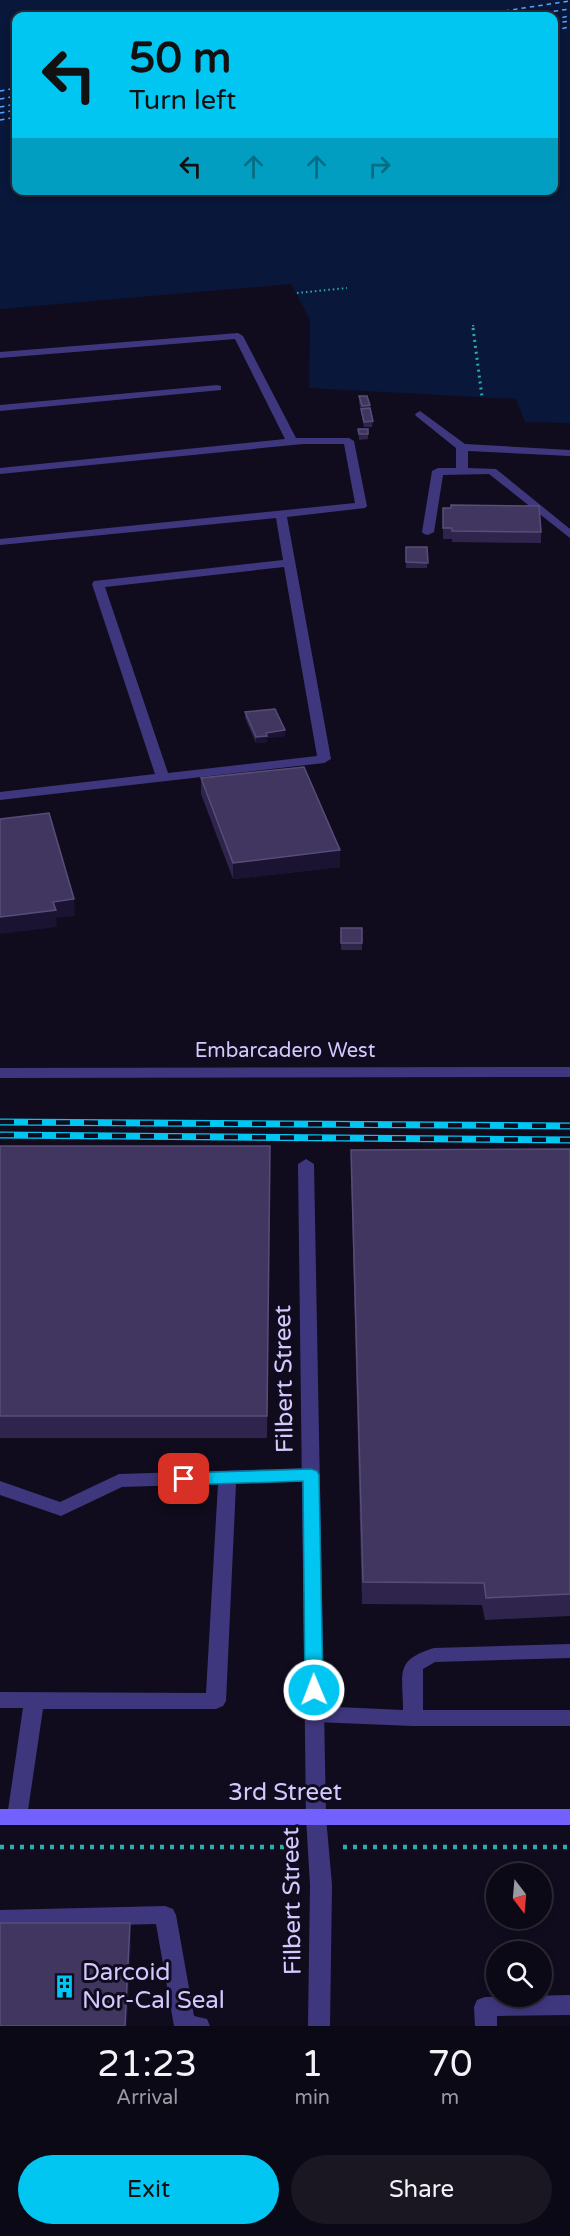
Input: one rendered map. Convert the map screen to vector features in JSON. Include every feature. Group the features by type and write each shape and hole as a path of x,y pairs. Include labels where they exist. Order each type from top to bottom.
{"street":[{"path":"0,355 238,336 292,442"},
{"path":"0,408 217,388"},
{"path":"420,414 462,447 570,453"},
{"path":"0,471 292,442 349,441 361,506 0,542"},
{"path":"462,447 462,472"},
{"path":"428,532 438,471 492,471 570,535"},
{"path":"0,796 324,759 281,514"},
{"path":"163,777 98,584 290,563"},
{"name":"Embarcadero West","path":"0,1073 570,1072"},
{"name":"Filbert Street","path":"306,1164 316,1817 321,1885 319,2026"},
{"path":"0,1488 61,1509 118,1481 311,1475"},
{"path":"0,1700 216,1701 227,1478"},
{"path":"413,1718 413,1667 420,1660 434,1655 570,1652"},
{"path":"8,1817 34,1701"},
{"path":"315,1714 413,1718 570,1718"},
{"name":"3rd Street","path":"8,1817 570,1817"},
{"path":"0,1919 165,1915 184,2024 199,2026"},
{"path":"486,2026 484,2007 570,2005"}],"path":[{"path":"297,292 347,288"},
{"path":"473,325 482,398"},
{"path":"0,1847 259,1847"},
{"path":"391,1847 570,1847"}],"water":[{"path":"0,0 570,0 570,423 525,422 516,399 309,388 310,320 291,284 0,309"}],"building":[{"path":"359,396 367,396 370,405 362,406"},
{"path":"370,408 373,421 364,422 361,409"},
{"path":"358,429 368,429 368,434 359,434"},
{"path":"451,505 539,506 541,532 452,531 452,528 443,528 443,508 451,508"},
{"path":"406,547 427,547 428,563 406,562"},
{"path":"275,709 285,730 256,737 245,712"},
{"path":"304,767 340,850 233,863 201,778"},
{"path":"49,813 74,899 53,902 56,910 0,917 0,819"},
{"path":"341,928 362,928 362,943 341,943"},
{"path":"0,1146 270,1146 267,1416 0,1416"},
{"path":"570,1149 570,1594 486,1598 484,1583 363,1582 351,1150"},
{"name":"Darcoid Nor-Cal Seal","path":"0,1923 130,1923 125,2026 0,2026"}],"ferry route":[{"path":"497,12 570,1"},
{"path":"549,12 570,9"},
{"path":"558,18 570,16"},
{"path":"558,22 570,21"},
{"path":"558,29 570,27"},
{"path":"0,91 12,89"},
{"path":"0,99 12,97"},
{"path":"0,107 12,105"},
{"path":"0,113 12,111"},
{"path":"0,120 12,118"}],"railway":[{"path":"0,1122 570,1126"},
{"path":"0,1135 570,1140"}],"place":[{"name":"Darcoid Nor-Cal Seal","path":"64,1986"}],"route":[{"path":"184,1479 311,1475 314,1690"}]}
